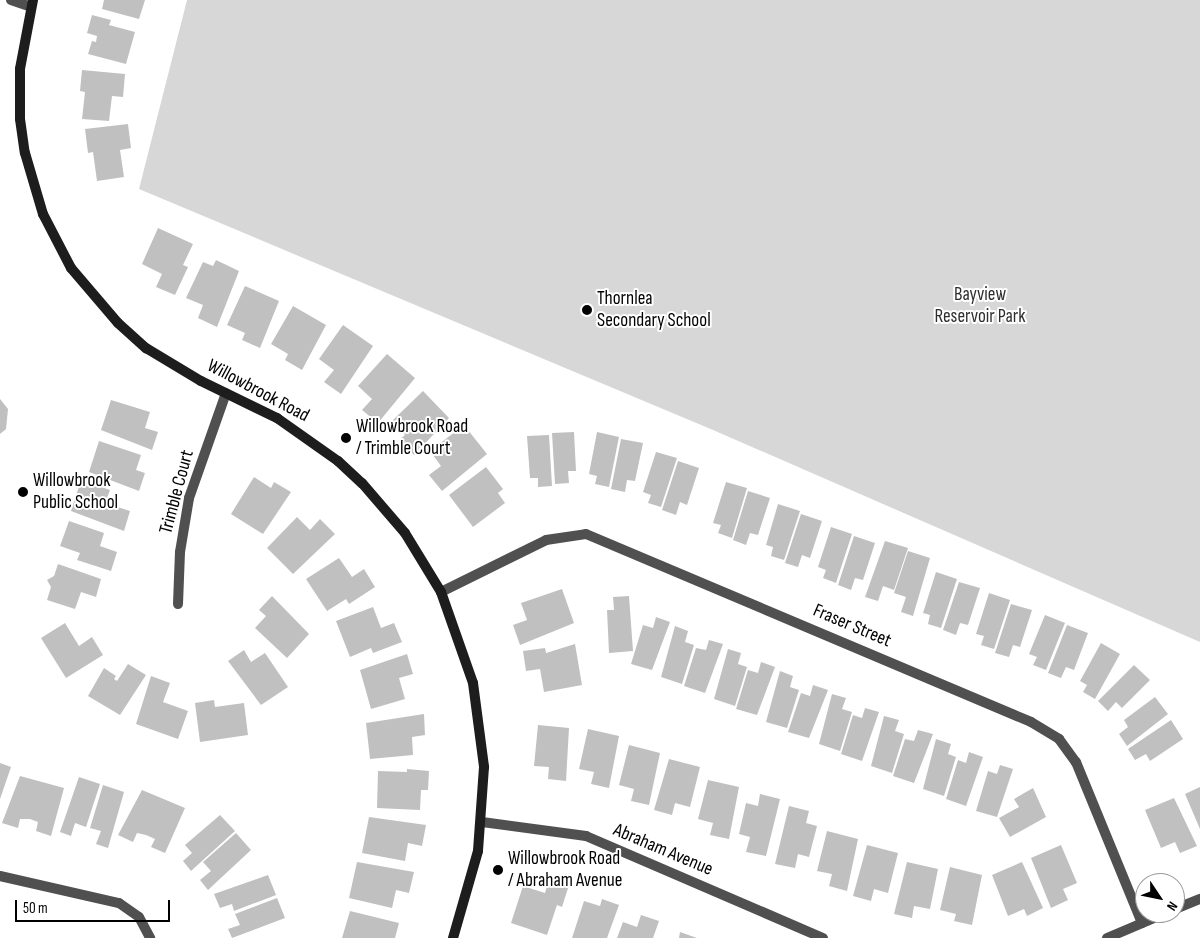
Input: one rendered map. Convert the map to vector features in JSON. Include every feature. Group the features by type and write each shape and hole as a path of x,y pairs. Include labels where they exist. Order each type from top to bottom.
{"street":[{"path":"11,0 32,3"},
{"name":"Willowbrook Road","path":"32,3 20,69 20,119 33,186 54,239 84,286 118,323 177,368 298,431 362,483 405,533 442,592 465,655 479,713 484,767 482,822 470,882 453,938"},
{"name":"Trimble Court","path":"178,604 180,552 189,498 226,393"},
{"name":"Fraser Street","path":"442,592 546,540 586,534 1032,722 1059,740 1076,762 1135,906"},
{"name":"Abraham Avenue","path":"482,822 586,836 823,938"},
{"path":"0,876 119,903 139,916 150,938"},
{"path":"1185,905 1200,899"},
{"path":"1107,938 1142,923"}],"green space":[{"name":"Bayview Reservoir Park","path":"187,0 1200,0 1200,642 713,430 139,189"}],"building":[{"path":"104,0 145,0 139,19 102,9"},
{"path":"92,15 111,20 109,25 135,32 126,64 88,54 92,41 96,42 97,36 87,33"},
{"path":"82,70 125,74 123,97 112,96 109,121 82,119 85,92 80,91"},
{"path":"128,124 131,148 120,150 124,177 97,181 93,152 88,153 85,129"},
{"path":"158,228 193,244 183,265 188,267 175,295 156,287 162,274 142,264"},
{"path":"216,260 239,271 217,327 198,318 203,305 186,298 203,262 213,266"},
{"path":"245,286 279,301 260,348 242,340 245,333 227,325"},
{"path":"293,306 326,325 302,370 285,360 288,354 271,344"},
{"path":"343,325 373,346 341,394 324,382 334,370 319,359"},
{"path":"387,354 415,378 378,423 362,410 372,399 358,386"},
{"path":"423,391 449,418 414,455 399,440 405,435 392,421"},
{"path":"0,399 8,409 6,429 0,434"},
{"path":"111,400 150,412 145,428 158,432 152,450 101,430"},
{"path":"464,425 487,454 442,491 429,475 441,466 430,451"},
{"path":"574,432 576,471 568,471 569,483 555,484 552,433"},
{"path":"597,432 619,437 609,487 595,484 597,476 589,474"},
{"path":"549,435 552,486 538,487 538,478 530,478 527,436"},
{"path":"621,439 643,443 635,481 627,480 625,492 611,489"},
{"path":"99,441 141,455 136,470 145,473 139,491 89,472"},
{"path":"656,452 677,458 661,507 648,503 651,495 643,492"},
{"path":"678,461 699,468 687,505 680,502 676,515 662,510"},
{"path":"486,467 503,489 498,493 505,503 473,527 449,495"},
{"path":"254,477 271,488 274,482 291,492 263,534 231,514"},
{"path":"81,480 110,490 105,503 130,511 124,531 71,511"},
{"path":"726,482 747,488 732,538 718,533 721,525 713,523"},
{"path":"748,491 770,498 758,535 750,533 746,545 733,540"},
{"path":"778,504 800,511 784,560 771,556 773,547 766,545"},
{"path":"801,514 822,521 810,558 802,555 798,567 785,563"},
{"path":"297,517 310,530 320,519 335,534 293,574 267,548"},
{"path":"69,521 104,533 100,546 117,552 111,571 77,560 80,553 60,546"},
{"path":"831,527 852,534 836,583 823,578 826,570 818,567"},
{"path":"854,536 875,543 863,580 855,578 851,590 838,585"},
{"path":"885,541 908,548 894,590 883,586 878,601 865,597"},
{"path":"908,551 930,558 913,616 901,612 906,597 894,593"},
{"path":"339,558 352,577 364,569 375,587 349,604 346,599 327,611 306,579"},
{"path":"58,564 101,579 96,597 81,592 75,609 47,600 51,587 47,580 54,576"},
{"path":"936,572 957,579 941,628 928,624 930,615 923,613"},
{"path":"959,582 980,588 968,625 960,623 956,635 943,630"},
{"path":"562,589 574,623 520,645 513,625 527,620 521,603"},
{"path":"989,593 1010,600 994,649 981,645 984,636 976,634"},
{"path":"272,596 309,634 287,658 255,628 266,616 259,610"},
{"path":"629,596 633,651 609,653 607,610 614,610 613,597"},
{"path":"1011,604 1032,610 1020,647 1013,645 1009,657 995,653"},
{"path":"373,607 381,628 394,623 402,642 373,653 371,648 350,657 336,621"},
{"path":"1045,615 1065,623 1046,670 1033,665 1037,657 1029,654"},
{"path":"656,617 670,622 652,670 631,664 643,625 653,628"},
{"path":"65,623 79,646 92,637 103,655 66,678 41,638"},
{"path":"1067,625 1088,633 1074,670 1066,667 1061,678 1048,673"},
{"path":"675,626 688,631 685,642 694,645 682,684 661,677"},
{"path":"709,640 723,644 705,693 684,686 696,648 706,650"},
{"path":"1101,643 1120,654 1095,699 1083,692 1087,685 1080,681"},
{"path":"575,644 582,685 544,692 540,669 526,671 523,651 545,648 546,653"},
{"path":"728,649 741,653 738,664 747,667 735,706 714,699"},
{"path":"244,650 251,662 265,653 288,687 261,705 228,661"},
{"path":"407,654 413,674 399,678 405,699 371,709 360,670"},
{"path":"761,662 775,667 757,715 736,709 748,670 758,673"},
{"path":"128,664 146,675 120,715 88,696 104,668 116,676 114,679 117,681"},
{"path":"1134,665 1150,680 1122,708 1116,702 1108,711 1098,701"},
{"path":"780,671 793,676 790,687 799,690 787,728 766,722"},
{"path":"151,676 170,683 163,702 188,711 178,739 136,724"},
{"path":"813,685 828,690 809,738 788,732 801,693 810,696"},
{"path":"832,694 846,698 842,709 852,712 840,751 819,744"},
{"path":"1155,697 1168,714 1127,746 1119,734 1128,727 1124,720"},
{"path":"214,700 215,707 244,703 248,735 200,742 195,703"},
{"path":"865,708 879,712 862,761 841,754 853,715 862,718"},
{"path":"424,714 425,735 412,737 413,755 370,759 366,723"},
{"path":"884,716 899,720 895,731 904,734 892,773 871,766"},
{"path":"1171,720 1183,739 1150,761 1146,754 1135,760 1128,749"},
{"path":"538,725 569,728 566,781 548,779 549,767 534,766"},
{"path":"588,729 619,736 609,788 591,784 594,772 579,769"},
{"path":"918,730 933,734 914,783 893,776 905,739 914,741"},
{"path":"936,739 951,744 948,754 956,757 944,796 923,789"},
{"path":"629,745 660,753 649,805 631,801 634,789 619,785"},
{"path":"969,752 983,757 966,806 946,799 958,760 966,763"},
{"path":"669,759 700,767 690,807 675,803 672,815 654,810"},
{"path":"0,763 11,767 0,799"},
{"path":"1000,765 1013,769 997,817 976,811 988,771 997,774"},
{"path":"407,769 429,771 428,790 421,790 420,810 377,808 378,771 407,772"},
{"path":"20,776 64,788 51,836 36,831 38,822 30,819 20,819 18,828 2,823"},
{"path":"79,777 100,784 86,827 75,823 71,836 60,832"},
{"path":"708,780 739,787 729,839 710,835 713,823 698,819"},
{"path":"103,785 124,792 108,848 96,844 101,831 90,828"},
{"path":"1200,787 1200,829 1185,794"},
{"path":"1033,788 1046,817 1010,837 999,818 1019,807 1014,799"},
{"path":"142,790 185,808 165,853 151,847 155,839 146,835 137,833 133,842 118,835"},
{"path":"760,794 780,799 766,856 746,852 750,837 739,834 746,803 758,806"},
{"path":"1174,798 1197,846 1180,853 1175,842 1161,848 1145,810"},
{"path":"789,806 809,811 806,823 817,826 809,857 798,854 795,868 775,864"},
{"path":"220,815 235,831 191,871 183,861 192,853 185,845"},
{"path":"369,817 426,825 422,846 408,843 405,861 362,853"},
{"path":"827,831 858,839 847,891 829,886 832,874 817,871"},
{"path":"236,833 251,850 208,890 200,880 211,871 203,862"},
{"path":"867,845 898,853 888,893 874,889 871,901 853,896"},
{"path":"1061,845 1077,883 1063,889 1068,900 1051,908 1031,858"},
{"path":"357,862 414,872 409,893 396,890 392,908 349,898"},
{"path":"907,862 938,869 930,909 914,906 912,918 894,914"},
{"path":"1022,862 1043,908 1027,916 1024,909 1008,916 992,875"},
{"path":"950,867 982,875 972,925 954,921 956,914 940,910"},
{"path":"268,875 276,895 234,911 232,904 220,908 214,894"},
{"path":"549,879 569,885 562,907 557,905 547,935 511,923 523,886 545,893"},
{"path":"277,898 285,918 232,938 228,929 240,925 235,914"},
{"path":"602,899 619,905 607,938 572,938 584,901 600,906"},
{"path":"350,911 399,923 395,938 342,938"},
{"path":"641,915 659,921 653,938 617,938 623,922 637,927"},
{"path":"680,932 697,938 679,938"}],"place":[{"name":"Thornlea Secondary School","path":"587,310"},
{"name":"Willowbrook Road / Trimble Court","path":"346,438"},
{"name":"Willowbrook Public School","path":"23,492"},
{"name":"Willowbrook Road / Abraham Avenue","path":"498,870"}]}
